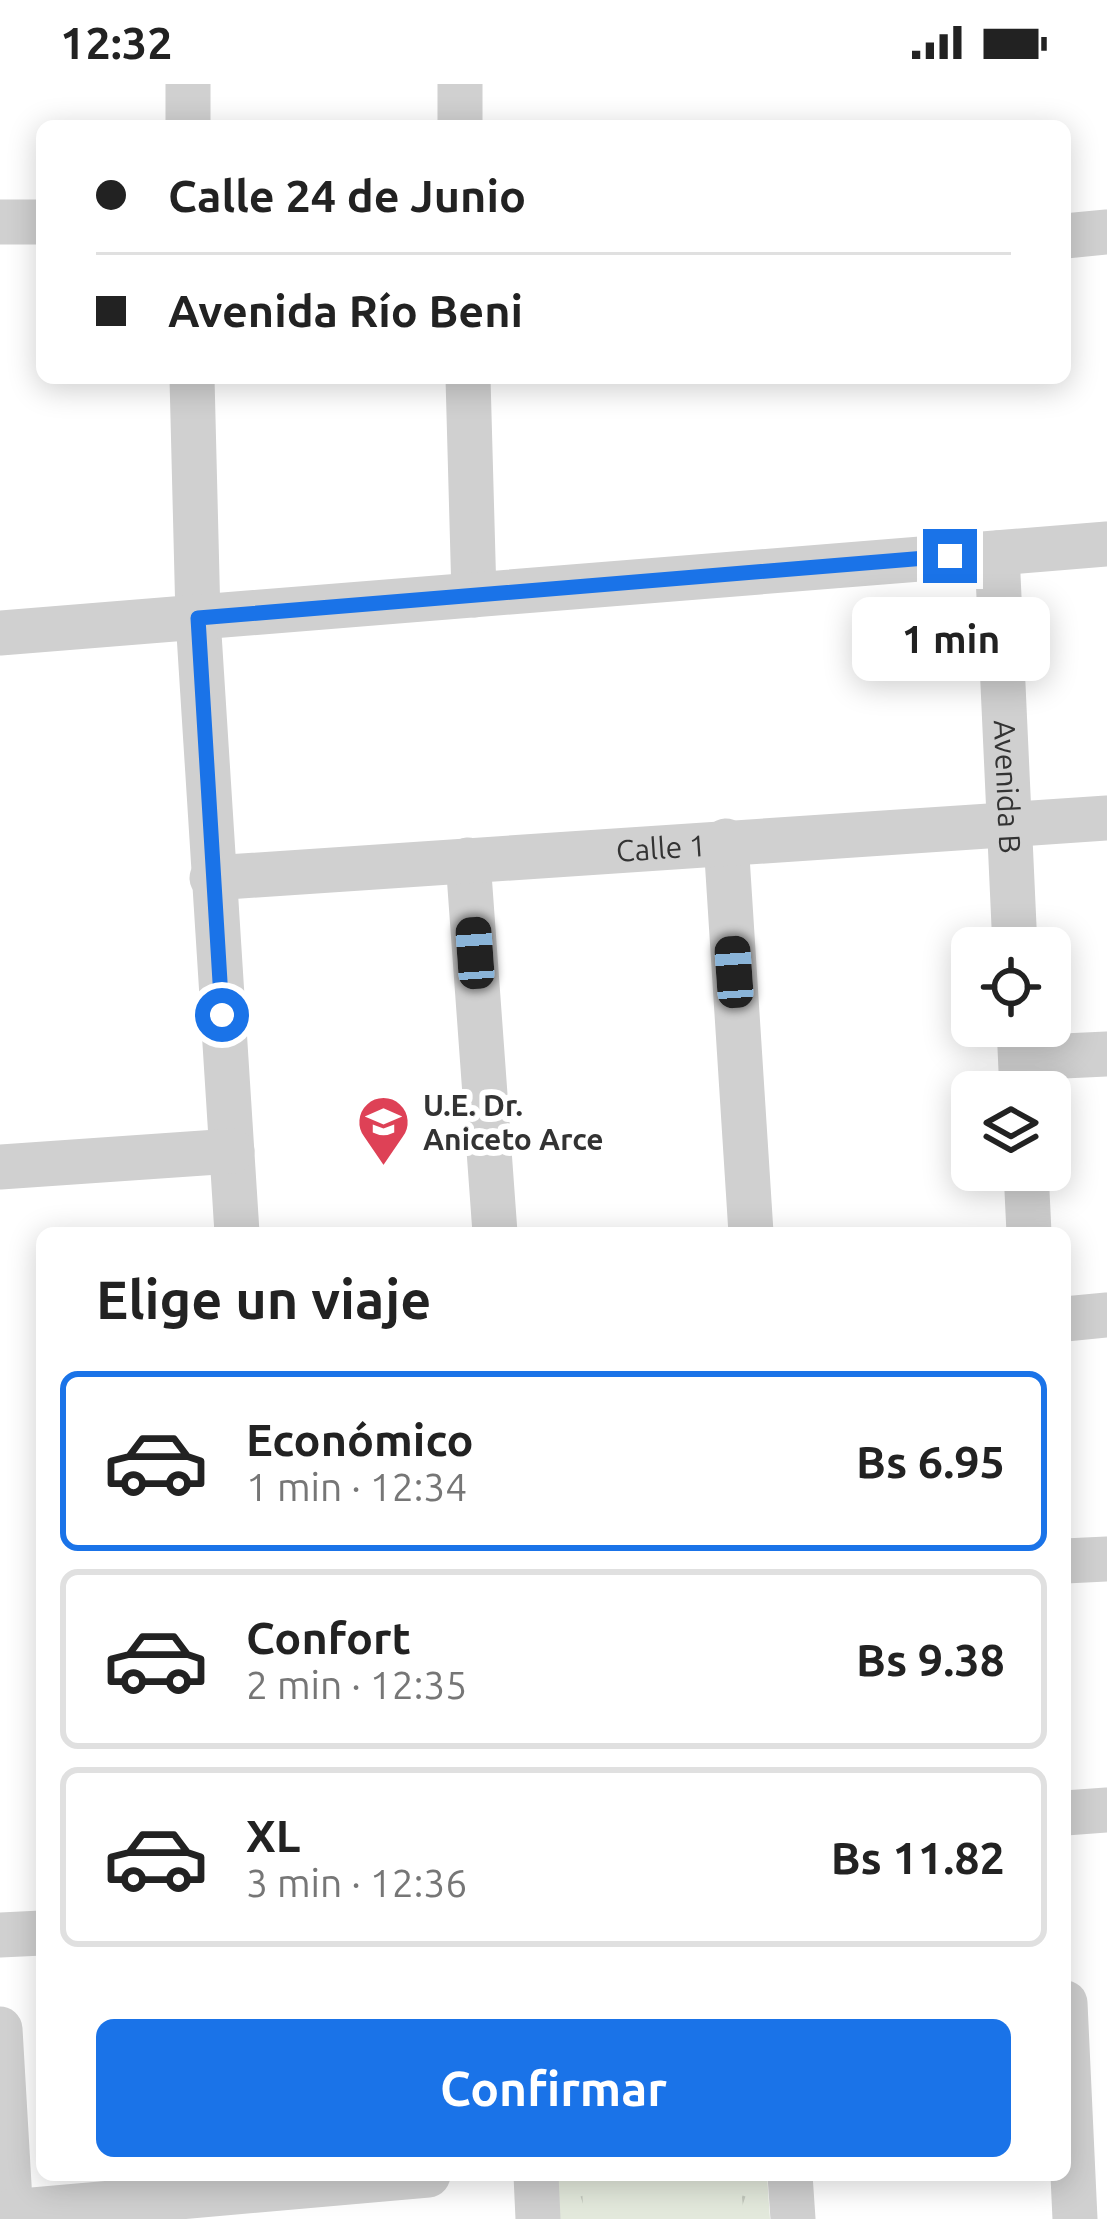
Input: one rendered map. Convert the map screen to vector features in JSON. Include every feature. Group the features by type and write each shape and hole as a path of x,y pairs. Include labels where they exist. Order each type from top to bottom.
{"street":[{"path":"188,84 188,120"},
{"path":"460,84 460,120"},
{"path":"0,222 36,222"},
{"path":"1071,235 1107,232"},
{"path":"192,384 198,618 237,1227"},
{"path":"468,384 475,595"},
{"path":"0,633 1107,544"},
{"name":"Avenida B","path":"997,553 1015,927"},
{"name":"Calle 1","path":"212,878 1107,818"},
{"path":"726,842 751,1227"},
{"path":"468,860 495,1227"},
{"path":"1021,1059 1107,1054"},
{"path":"0,1167 232,1151"},
{"path":"1027,1191 1029,1227"},
{"path":"1071,1318 1107,1315"},
{"path":"1071,1561 1107,1558"},
{"path":"1071,1813 1107,1810"},
{"path":"0,1935 36,1933"},
{"path":"1071,2021 1088,2071 1075,2219"},
{"path":"0,2030 10,2216 282,2203 397,2181"},
{"path":"536,2181 538,2219"},
{"path":"790,2181 793,2219"}],"green space":[{"path":"549,2181 767,2181 770,2219 551,2219"},
{"path":"581,2181 741,2181 744,2219 584,2219"}],"place":[{"name":"U.E. Dr. Aniceto Arce","path":"384,1168"}],"route":[{"path":"222,1015 198,618 950,556"}]}
